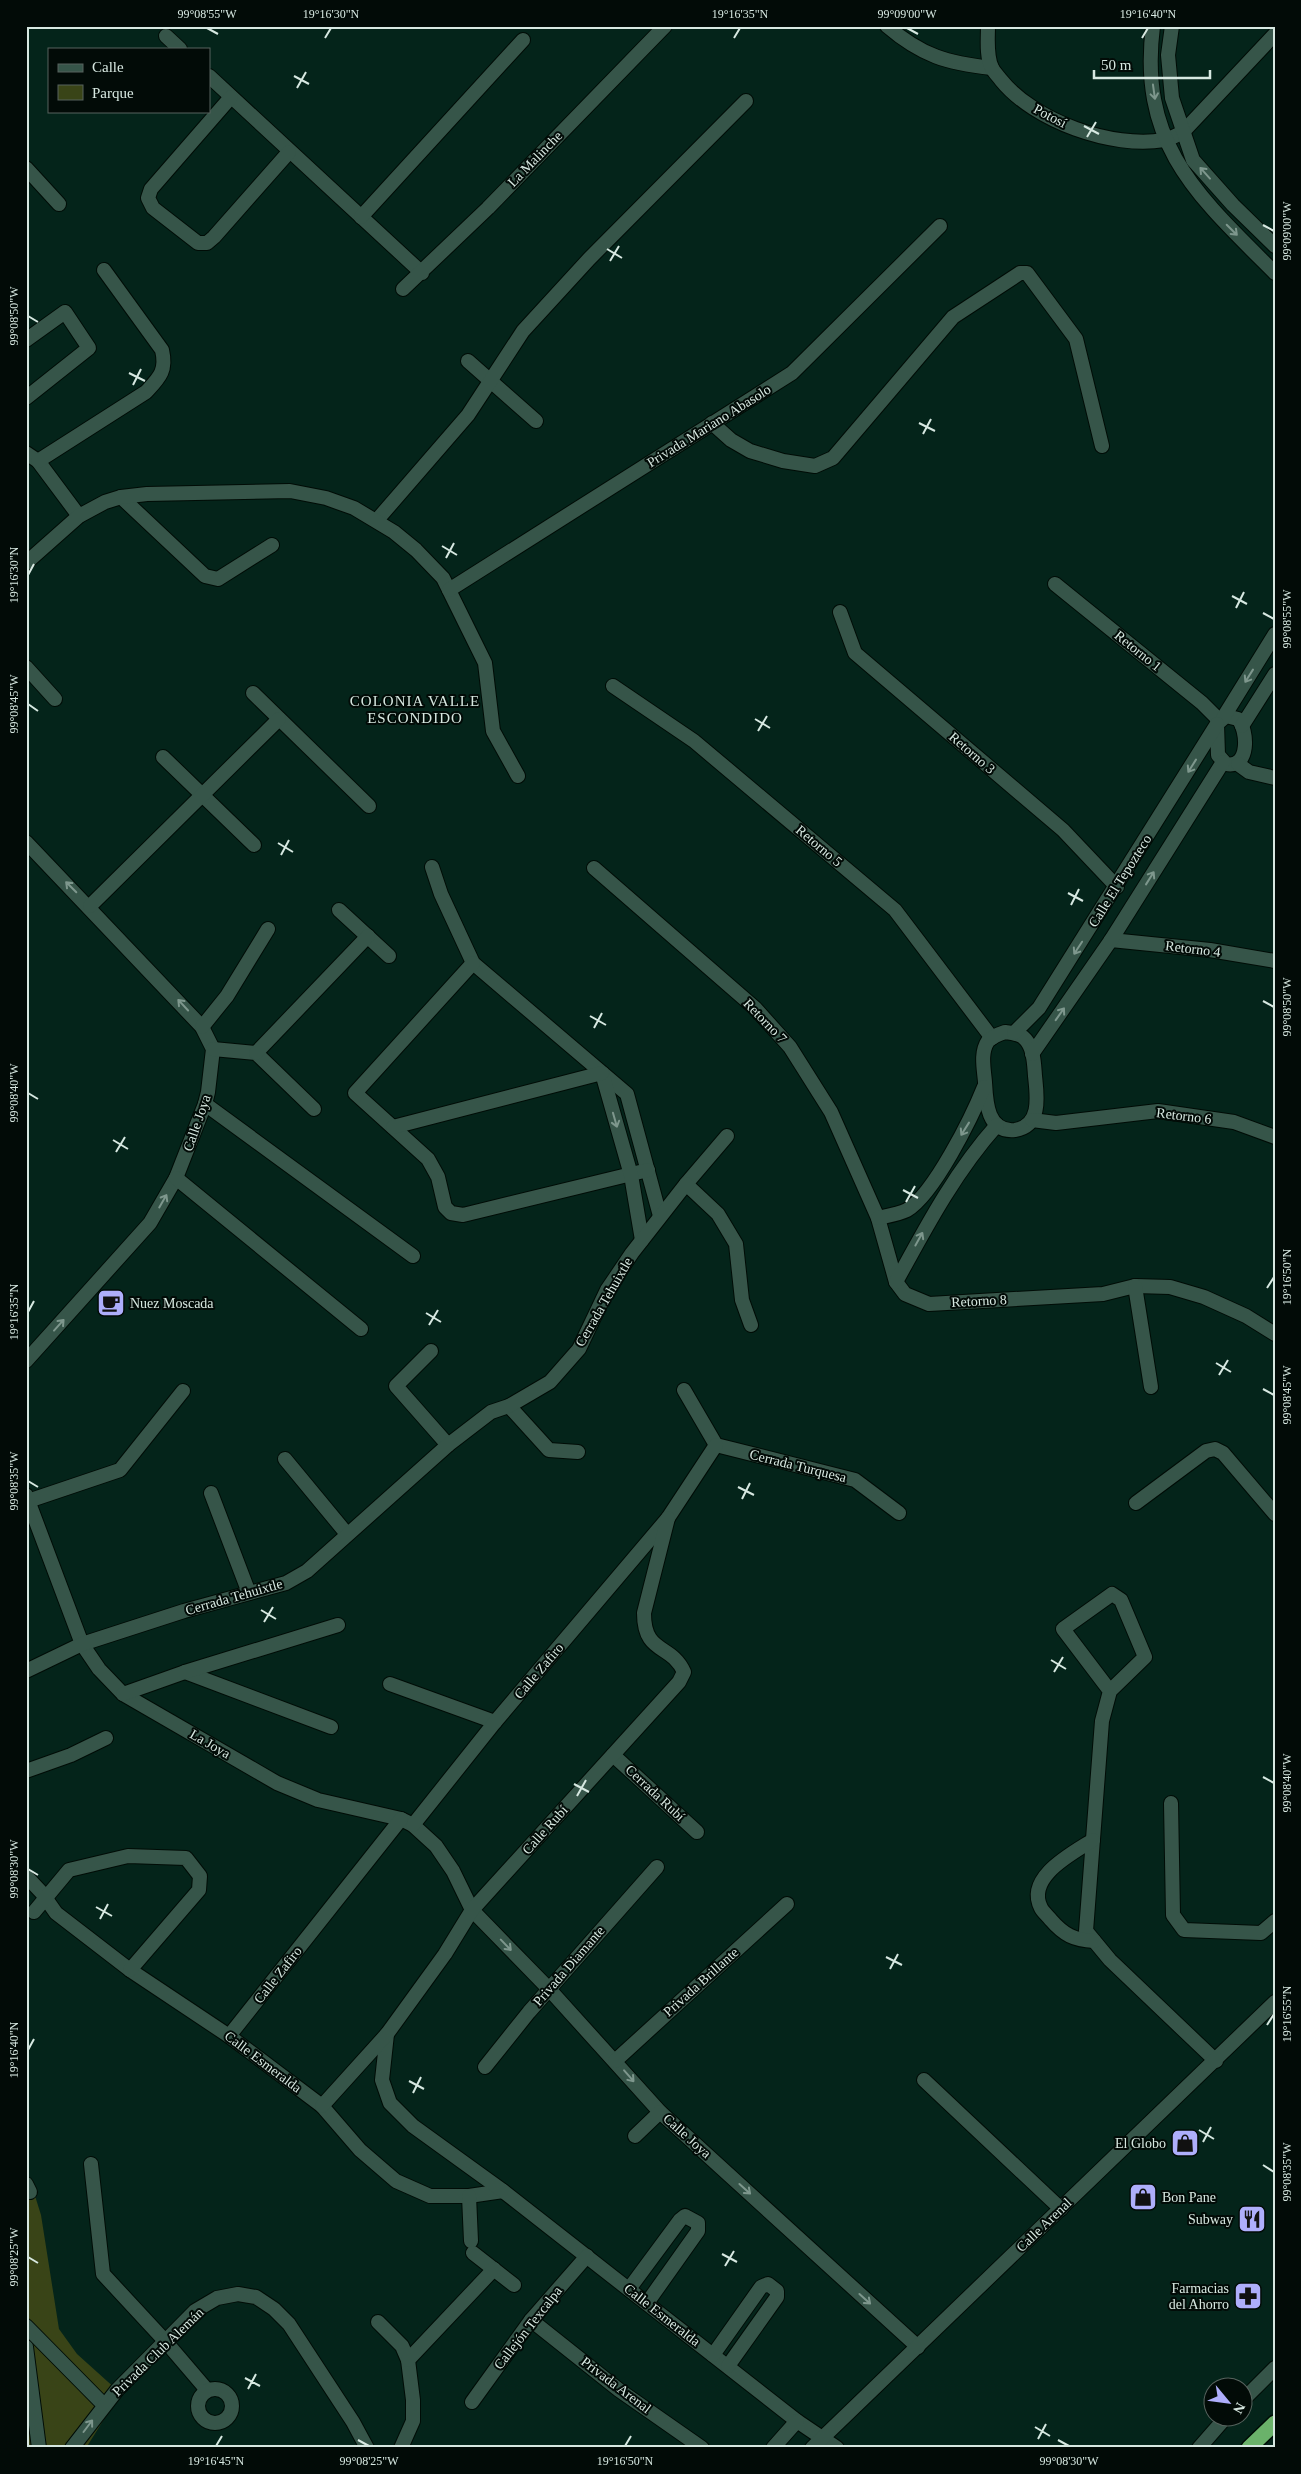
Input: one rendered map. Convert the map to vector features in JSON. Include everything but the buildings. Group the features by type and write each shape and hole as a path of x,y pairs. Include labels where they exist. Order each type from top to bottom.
{"highway":[{"path":"1249,2448 1275,2423"}],"street":[{"name":"La Malinche","path":"403,289 422,273 665,26"},
{"path":"887,26 907,43 926,54 954,64 992,68"},
{"name":"Potosí","path":"988,26 988,42 992,68 1009,90 1034,108 1064,124 1094,135 1127,141 1165,140"},
{"path":"1153,26 1149,58 1165,140 1180,170 1207,205 1275,273"},
{"path":"1172,26 1168,55 1172,98 1182,133 1193,160 1232,204 1275,246"},
{"path":"1165,140 1182,133 1275,34"},
{"path":"166,36 179,48"},
{"path":"361,217 523,40"},
{"path":"210,77 422,273"},
{"path":"231,97 152,189 148,198 152,208 198,243 207,243 289,152"},
{"path":"377,520 468,415 489,380 523,331 603,246 746,101"},
{"path":"26,168 58,204"},
{"name":"Privada Mariano Abasolo","path":"449,590 554,526 792,373 940,226"},
{"path":"38,461 146,392 160,377 166,363 162,350 104,270"},
{"path":"712,423 731,440 750,450 783,461 815,466 833,458 953,317 1020,273 1027,273 1076,339 1102,446"},
{"path":"26,340 65,312 89,348 26,398"},
{"path":"468,361 536,421"},
{"path":"26,452 38,461 79,516"},
{"path":"26,563 79,516 105,502 121,497 147,494 290,491 326,498 354,508 377,520 416,550 443,578 485,663 493,731 518,776"},
{"path":"121,497 205,576 218,579 272,545"},
{"name":"Retorno 1","path":"1055,584 1202,703 1220,721"},
{"name":"Retorno 3","path":"840,612 855,652 1063,830 1117,887"},
{"name":"Calle El Tepozteco","path":"1014,1033 1039,1008 1275,634"},
{"path":"26,667 55,699"},
{"path":"1238,764 1244,753 1242,726 1275,674"},
{"name":"Retorno 5","path":"613,686 694,741 896,910 992,1038"},
{"path":"253,693 369,806"},
{"path":"1242,726 1234,717 1220,721 1218,755 1223,762 1230,765 1238,764 1249,772 1275,778"},
{"path":"90,906 279,719"},
{"path":"163,757 254,845"},
{"name":"Calle El Tepozteco","path":"1032,1054 1111,940 1223,762"},
{"path":"26,842 90,906 202,1027 213,1049 256,1053 314,1108"},
{"path":"432,867 441,894 473,962 627,1094 660,1216"},
{"name":"Retorno 7","path":"594,868 755,1008 790,1047 831,1112 878,1218"},
{"path":"339,910 389,956"},
{"path":"202,1027 227,996 268,929"},
{"path":"256,1053 368,936"},
{"name":"Retorno 4","path":"1111,940 1210,950 1275,961"},
{"path":"473,962 355,1093 428,1159 438,1177 445,1207 451,1214 463,1215 648,1170"},
{"path":"1005,1032 1014,1033 1023,1037 1030,1045 1038,1101 1032,1120 1024,1127 1015,1130 1005,1129 996,1125 987,1109 984,1050 992,1038 1005,1032"},
{"name":"Calle Joya","path":"26,1361 150,1223 176,1178 205,1104 213,1049"},
{"path":"393,1127 602,1073"},
{"path":"602,1073 631,1175 642,1240"},
{"path":"896,1282 878,1218 906,1210 920,1200 971,1120 985,1084"},
{"path":"205,1104 413,1256"},
{"name":"Retorno 6","path":"1032,1120 1056,1123 1158,1111 1234,1122 1275,1137"},
{"path":"896,1282 936,1208 970,1155 996,1125"},
{"name":"Cerrada Tehuixtle","path":"26,1671 82,1644 184,1611 286,1583 308,1571 448,1445 491,1412 509,1406 550,1382 579,1349 608,1290 642,1240 727,1136"},
{"path":"176,1178 361,1329"},
{"path":"686,1184 718,1214 736,1244 742,1300 751,1325"},
{"name":"Retorno 8","path":"896,1282 905,1294 929,1304 1103,1294 1135,1286 1170,1287 1204,1297 1246,1316 1275,1334"},
{"path":"1135,1286 1151,1387"},
{"path":"431,1351 396,1386 448,1445"},
{"path":"668,1518 716,1445 684,1390"},
{"path":"27,1498 120,1470 183,1391"},
{"path":"509,1406 549,1450 578,1452"},
{"name":"Cerrada Turquesa","path":"716,1445 855,1480 900,1513"},
{"path":"1136,1503 1206,1451 1215,1449 1224,1453 1275,1514"},
{"path":"285,1459 347,1534"},
{"path":"211,1493 249,1593"},
{"name":"La Joya","path":"27,1498 82,1644 100,1669 124,1694 277,1783 318,1800 407,1822 436,1846 453,1871 472,1910"},
{"name":"Calle Zafiro","path":"229,2036 407,1822 496,1722 668,1518"},
{"name":"Calle Rubí","path":"322,2106 387,2034 445,1954 472,1910 679,1682 684,1672 680,1662 652,1642 644,1629 644,1613 668,1518"},
{"path":"1110,1691 1063,1629 1112,1594 1120,1600 1145,1658 1110,1691 1102,1721 1086,1932 1110,1960 1216,2060"},
{"path":"124,1694 185,1672 338,1625"},
{"path":"185,1672 331,1727"},
{"path":"390,1684 496,1722"},
{"path":"26,1771 71,1755 106,1738"},
{"name":"Cerrada Rubí","path":"612,1755 697,1832"},
{"path":"1171,1803 1173,1915 1184,1930 1261,1933 1275,1921"},
{"path":"1093,1840 1055,1864 1044,1878 1037,1894 1040,1908 1055,1925 1076,1940 1094,1941"},
{"path":"30,1909 46,1898 69,1870 128,1856 186,1858 200,1876 199,1890 130,1970"},
{"name":"Privada Diamante","path":"485,2068 548,1989 657,1867"},
{"name":"Calle Esmeralda","path":"26,1876 46,1898 56,1913 130,1970 229,2036 322,2106 360,2150 396,2181 430,2196 469,2196 503,2191"},
{"name":"Privada Brillante","path":"615,2061 787,1904"},
{"path":"30,1909 56,1913"},
{"name":"Calle Joya","path":"472,1910 548,1989 660,2112 918,2347"},
{"name":"Calle Arenal","path":"812,2448 826,2443 918,2347 1275,2002"},
{"name":"Calle Esmeralda","path":"387,2034 382,2080 390,2103 413,2126 503,2191 797,2421 826,2443 837,2448"},
{"path":"924,2080 1060,2209"},
{"path":"635,2136 660,2112"},
{"path":"92,2164 102,2274 208,2390"},
{"path":"469,2196 472,2247 494,2269 514,2285"},
{"path":"629,2288 680,2220 685,2216 698,2223 698,2230 647,2303"},
{"name":"Callejón Texcalpa","path":"472,2402 531,2320 587,2256"},
{"path":"408,2360 494,2269"},
{"path":"713,2355 761,2288 768,2284 777,2291 777,2297 728,2366"},
{"name":"Privada Club Alemán","path":"72,2448 104,2405 195,2311 217,2298 238,2294 256,2297 274,2309 289,2324 353,2422 367,2448"},
{"name":"Privada Arenal","path":"531,2320 619,2390 702,2448"},
{"path":"378,2322 402,2346 408,2360 413,2400 413,2421 401,2448"},
{"path":"26,2326 104,2405"},
{"path":"26,2347 39,2448"},
{"path":"1254,2390 1275,2368"},
{"path":"773,2448 797,2421"},
{"path":"1199,2448 1218,2426"}],"green space":[{"path":"26,2167 41,2215 59,2329 77,2354 117,2390 116,2400 86,2448 26,2448"}],"place":[{"name":"Nuez Moscada","path":"111,1303"},
{"name":"El Globo","path":"1185,2143"},
{"name":"Bon Pane","path":"1143,2197"},
{"name":"Subway","path":"1252,2219"},
{"name":"Farmacias del Ahorro","path":"1248,2296"}],"district":[{"name":"COLONIA VALLE ESCONDIDO","path":"415,710"}]}
